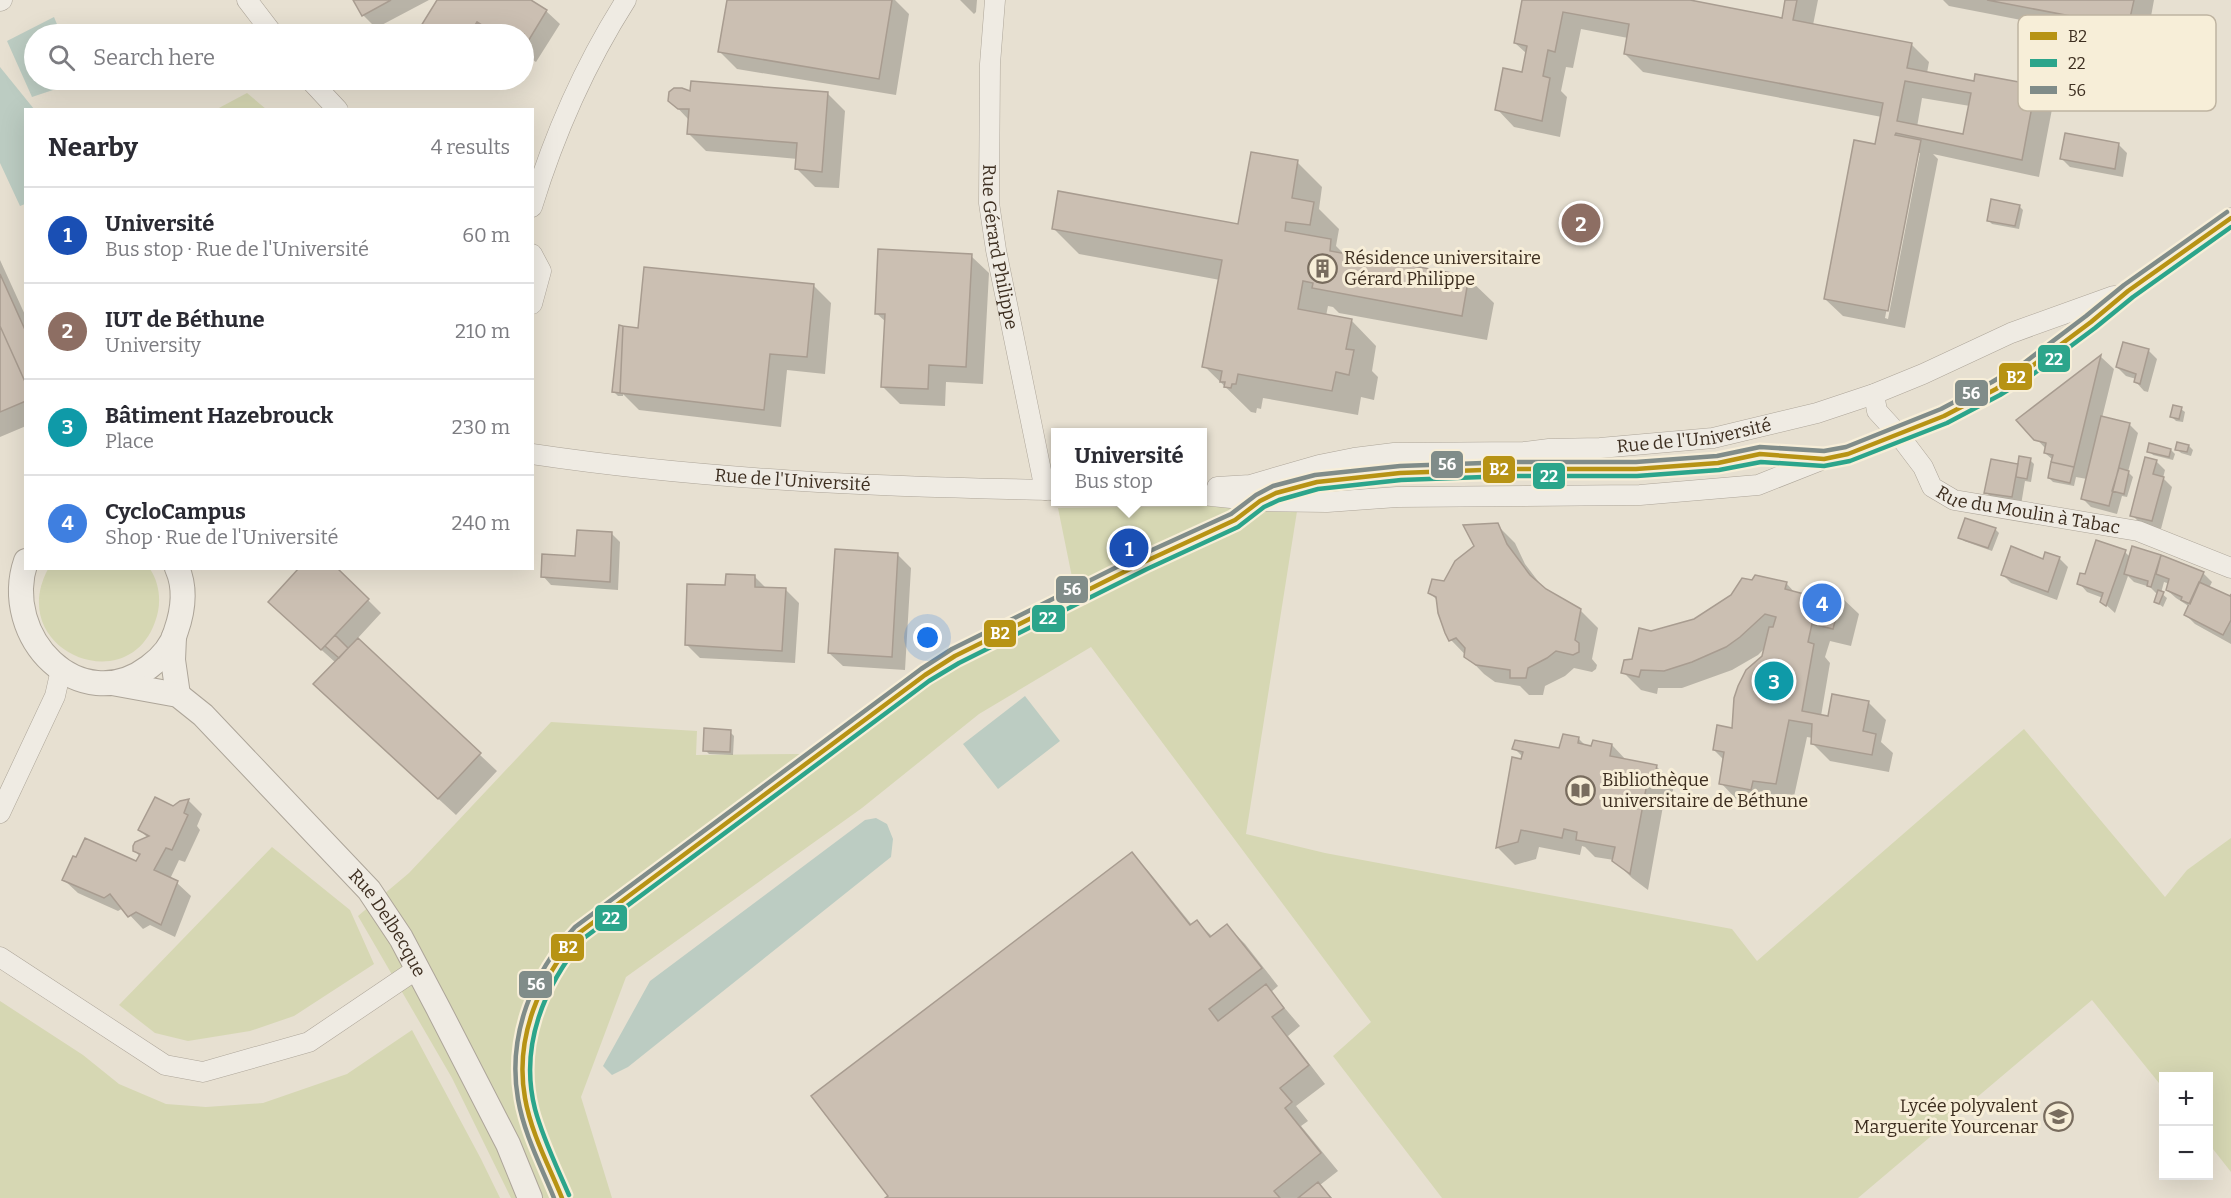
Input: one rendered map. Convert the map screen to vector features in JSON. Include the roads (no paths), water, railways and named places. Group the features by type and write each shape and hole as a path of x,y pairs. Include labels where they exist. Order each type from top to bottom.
{"street":[{"path":"247,0 265,24"},
{"path":"534,201 557,132 586,70 626,0"},
{"name":"Rue Gérard Philippe","path":"995,0 990,64 989,203 998,262 1050,490"},
{"path":"319,90 336,108"},
{"name":"Rue de l'Université","path":"1824,459 1848,454 1944,416 1996,389 2028,369 2128,291 2231,218"},
{"path":"534,259 541,271 534,297"},
{"name":"Rue de l'Université","path":"1207,488 1250,485 1320,465 1394,453 1600,448 1713,438 1817,413 1874,394 2011,333 2128,291"},
{"name":"Rue du Moulin à Tabac","path":"1874,394 1877,411 1923,467 1932,487 1954,501 2138,531 2231,568"},
{"name":"Rue de l'Université","path":"534,454 646,469 779,480 1050,490"},
{"path":"1761,454 1824,459"},
{"path":"1207,495 1260,501 1327,502 1397,497 1640,495 1751,487 1824,459"},
{"path":"16,566 17,616 13,626 38,656 60,674 85,683 112,683 142,672 166,651 182,616 183,594 177,570"},
{"path":"174,637 173,666 178,695"},
{"path":"0,813 55,696 60,674"},
{"name":"Rue Delbecque","path":"112,683 178,695 203,715 369,890 401,938 508,1144 530,1198"},
{"path":"0,957 165,1065 203,1072 309,1042 417,969"}],"place":[{"name":"IUT de Béthune","path":"1581,223"},
{"name":"Résidence universitaire Gérard Philippe","path":"1323,268"},
{"name":"Université","path":"1129,548"},
{"name":"CycloCampus","path":"1822,603"},
{"name":"Bâtiment Hazebrouck","path":"1774,681"},
{"name":"Bibliothèque universitaire de Béthune","path":"1581,790"},
{"name":"Lycée polyvalent Marguerite Yourcenar","path":"2059,1116"}]}
